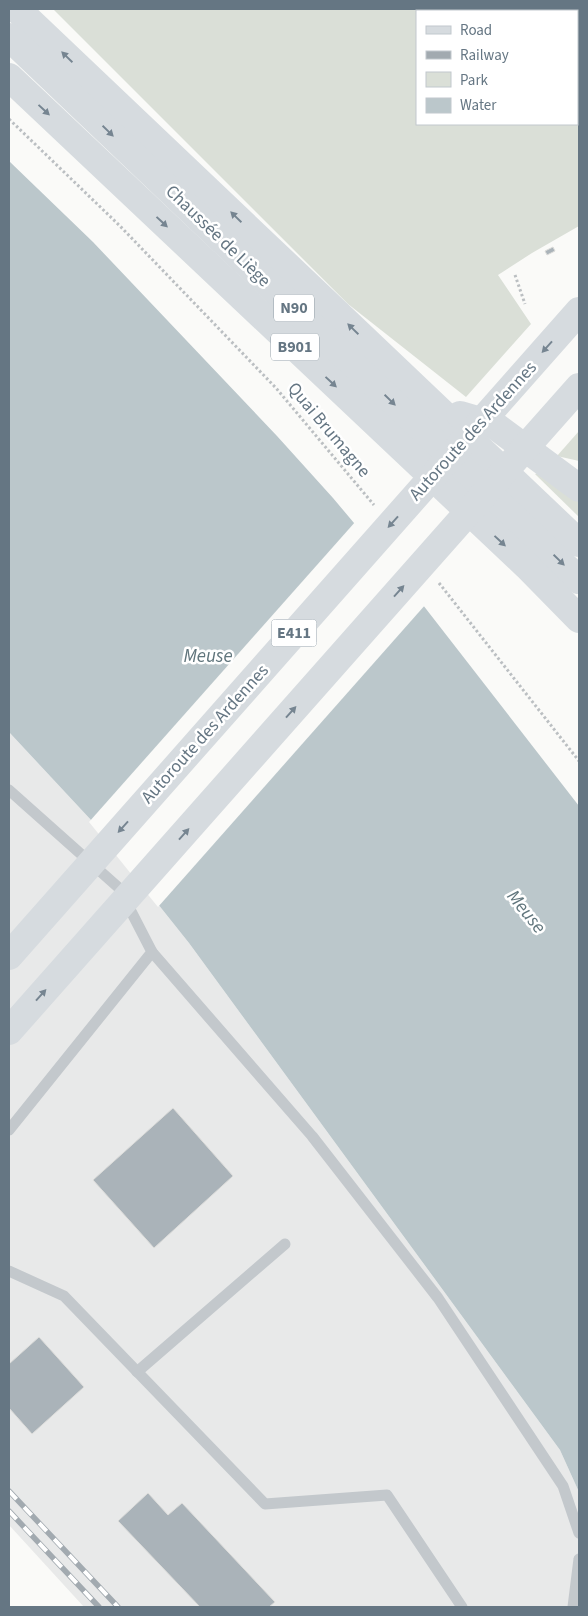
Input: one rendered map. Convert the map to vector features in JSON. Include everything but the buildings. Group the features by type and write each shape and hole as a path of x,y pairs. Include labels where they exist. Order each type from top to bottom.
{"main road":[{"name":"Chaussée de Liège","path":"16,9 579,543"},
{"name":"Chaussée de Liège","path":"9,37 579,580"},
{"name":"B901","path":"9,77 527,566 579,619"},
{"name":"Autoroute des Ardennes","path":"9,956 579,311"},
{"name":"E411","path":"9,1032 579,387"},
{"path":"438,410 494,425 579,488"}],"lane":[{"path":"9,790 119,888 152,952 312,1136 438,1298 563,1486 579,1533"},
{"path":"9,1130 152,952"},
{"path":"138,1372 286,1244"},
{"path":"9,1271 64,1296 265,1504 387,1495 462,1607"},
{"path":"573,1607 579,1559"}],"path":[{"name":"Quai Brumagne","path":"9,120 120,226 276,388 376,507"},
{"path":"515,275 525,304"},
{"path":"438,582 579,761"}],"shaded area":[{"path":"9,732 91,820 189,943 560,1450 579,1492 579,1607 84,1607 9,1525"}],"green space":[{"path":"53,9 579,9 579,226 498,275 531,324 466,397 348,304"},
{"path":"579,431 579,461 557,456"},
{"path":"541,472 579,498 579,517 535,474"}],"water":[{"name":"Meuse","path":"9,161 93,242 277,436 333,498 423,605 579,806 579,1492 560,1450 189,943 91,820 9,732"}],"pier":[{"path":"356,521 426,604 158,907 89,822"}],"railway":[{"path":"9,1491 118,1607"},
{"path":"9,1511 99,1607"}]}
